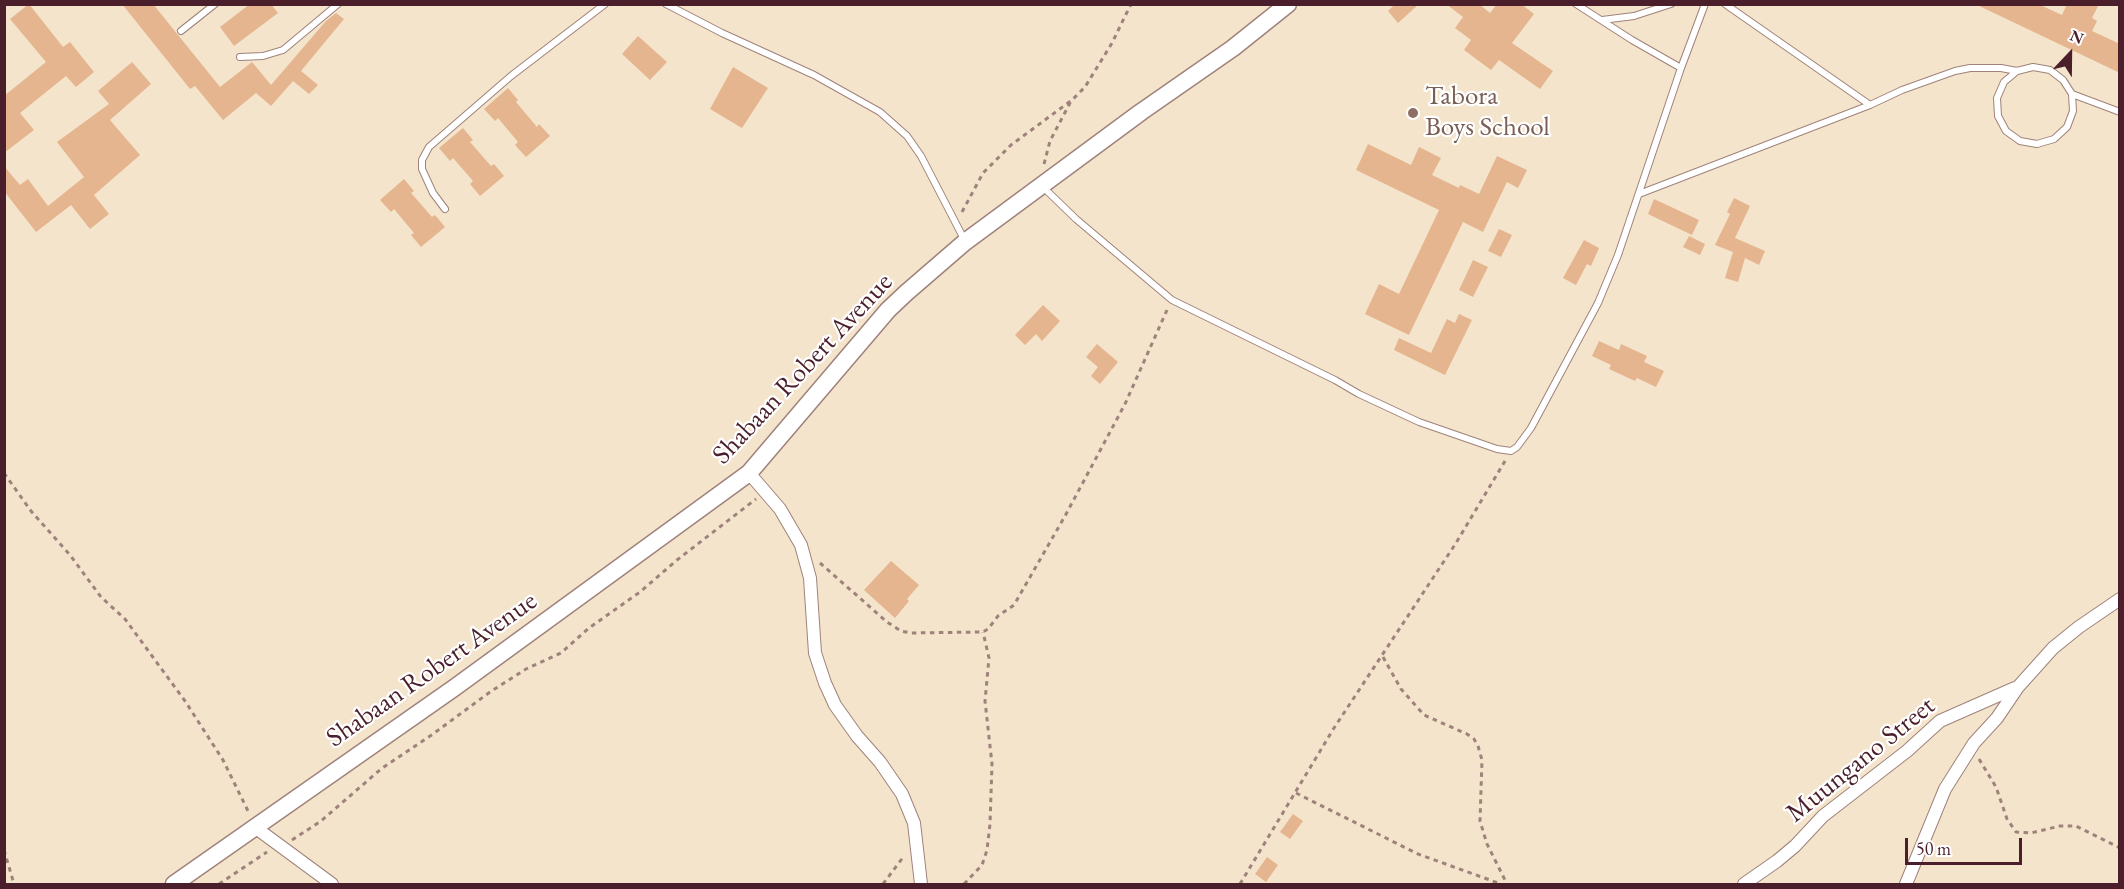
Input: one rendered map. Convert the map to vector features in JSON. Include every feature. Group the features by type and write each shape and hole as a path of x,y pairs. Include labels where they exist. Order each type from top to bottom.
{"street":[{"name":"Shabaan Robert Avenue","path":"174,885 454,688 749,473 888,310 965,242 1097,144 1233,48 1288,4"},
{"path":"749,473 780,509 801,545 810,578 815,653 825,683 835,705 856,736 880,762 902,794 914,823 921,885"},
{"name":"Muungano Street","path":"1906,885 1945,789 1974,743 1997,717 2018,687 2065,638 2120,599"},
{"name":"Muungano Street","path":"1744,885 1795,846 1823,816 1907,751 1940,721 1965,709 2000,697 2018,687"},
{"path":"256,828 332,885"}],"lane":[{"path":"181,31 215,4"},
{"path":"445,209 433,194 422,169 422,160 429,147 512,76 605,4"},
{"path":"666,4 722,33 814,75 880,112 907,136 921,156 965,242"},
{"path":"1576,4 1681,68"},
{"path":"1601,21 1634,16 1671,4"},
{"path":"1042,186 1099,240 1172,300 1411,418 1480,444 1511,451 1517,447 1531,428 1598,303 1618,255 1705,4"},
{"path":"1725,4 1870,105"},
{"path":"240,57 263,56 283,50 336,5"},
{"path":"1639,194 1955,71 1988,68 2017,71 2033,67 2050,70 2063,80 2072,94 2073,111 2067,127 2054,139 2037,144 2020,141 2006,131 1998,116 1997,98 2004,82 2017,71"},
{"path":"2072,94 2120,112"}],"path":[{"path":"957,224 983,173 1011,145 1072,100 1085,87 1126,19 1131,4"},
{"path":"1042,186 1044,163 1050,141 1072,100"},
{"path":"801,545 887,622 901,631 911,633 983,632 988,629 998,616 1010,609 1016,602 1110,435 1172,300"},
{"path":"1240,885 1334,728 1383,657 1456,543 1511,451"},
{"path":"4,473 101,597 125,619 185,701 223,760 256,828"},
{"path":"219,885 255,859 305,833 381,769 490,692 526,669 561,653 589,628 640,592 676,560 765,492"},
{"path":"964,885 982,865 989,832 992,764 985,701 988,658 983,632"},
{"path":"1383,657 1401,689 1424,715 1467,734 1478,746 1482,769 1480,821 1487,844 1507,885"},
{"path":"1974,743 1980,764 1996,787 2007,819 2016,832 2031,833 2060,826 2076,826 2120,848"},
{"path":"1296,793 1418,854 1501,885"},
{"path":"883,885 902,858 916,844"},
{"path":"4,850 14,885"}],"building":[{"path":"29,4 63,47 70,42 94,72 76,87 66,76 20,113 34,130 4,153 4,96 46,62 10,19"},
{"path":"122,4 153,4 220,87 252,62 271,85 326,21 336,13 344,19 301,71 318,85 309,94 293,81 271,106 256,93 223,120 195,86 190,89"},
{"path":"250,4 271,4 278,13 234,46 220,27"},
{"path":"1395,4 1419,4 1398,23 1388,11"},
{"path":"1446,4 1479,4 1490,13 1497,4 1521,4 1534,14 1512,43 1553,71 1540,89 1499,60 1491,70 1464,50 1471,40 1455,28 1463,17"},
{"path":"1975,4 2038,4 2062,15 2067,4 2099,4 2092,18 2097,21 2092,31 2120,44 2120,73"},
{"path":"638,36 667,62 650,80 622,54"},
{"path":"132,62 151,84 110,120 140,155 94,195 109,214 90,229 71,205 36,232 4,191 4,166 20,185 28,179 48,206 84,177 57,142 109,104 98,91"},
{"path":"733,67 768,88 742,128 710,109"},
{"path":"508,88 518,100 516,102 537,127 539,124 550,136 526,157 515,145 518,142 498,118 495,121 484,109"},
{"path":"463,128 473,140 470,142 491,166 494,164 504,176 480,196 470,184 473,181 453,158 450,161 439,148"},
{"path":"1368,144 1411,165 1419,147 1441,158 1432,175 1459,188 1460,185 1479,194 1497,156 1527,170 1518,188 1507,182 1483,232 1463,222 1409,335 1365,314 1379,284 1399,294 1439,210 1356,170"},
{"path":"404,179 414,191 411,193 432,217 435,215 445,227 421,247 411,235 414,233 394,209 391,212 380,200"},
{"path":"1734,198 1750,206 1735,238 1765,251 1759,265 1745,258 1738,282 1725,278 1733,252 1715,245 1730,214 1727,212"},
{"path":"1654,199 1699,220 1692,235 1648,214"},
{"path":"1499,229 1512,235 1501,257 1488,251"},
{"path":"1689,236 1705,244 1700,255 1683,247"},
{"path":"1584,240 1599,248 1591,266 1587,264 1576,285 1563,278"},
{"path":"1473,260 1488,267 1473,297 1459,290"},
{"path":"1043,305 1060,321 1042,341 1036,334 1025,345 1015,335"},
{"path":"1459,314 1472,320 1445,375 1394,350 1399,338 1431,353 1447,319 1455,323"},
{"path":"1599,341 1619,350 1621,344 1647,356 1644,362 1664,371 1656,387 1637,378 1635,381 1609,369 1611,365 1592,356"},
{"path":"1097,344 1118,362 1100,384 1091,376 1098,367 1086,357"},
{"path":"891,561 919,585 895,618 864,590"},
{"path":"1293,814 1303,821 1290,839 1280,832"},
{"path":"1267,857 1278,865 1266,882 1255,874"}],"place":[{"name":"Tabora Boys School","path":"1413,113"}]}
